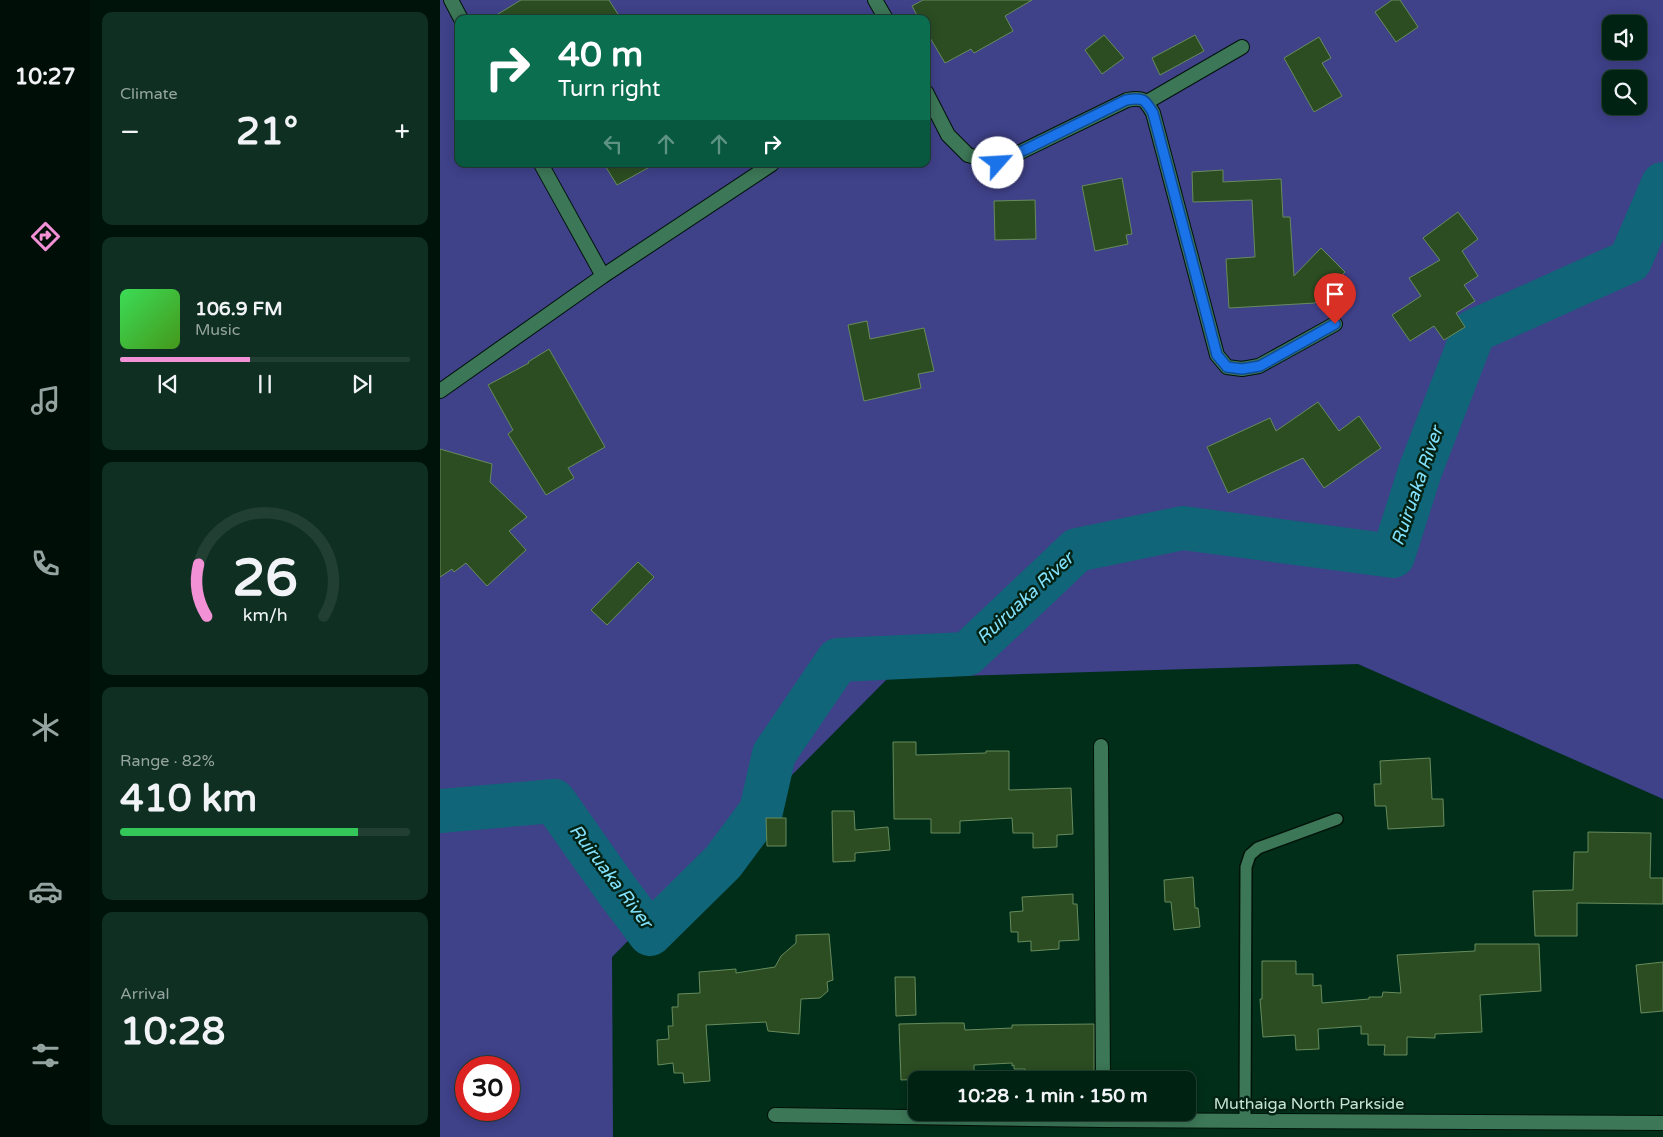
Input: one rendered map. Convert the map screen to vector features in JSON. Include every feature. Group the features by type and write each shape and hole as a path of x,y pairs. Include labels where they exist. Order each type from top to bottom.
{"street":[{"path":"451,0 459,15"},
{"path":"875,0 884,15"},
{"path":"1147,102 1242,47"},
{"path":"930,100 948,135 968,155 998,163 1126,100 1138,98 1147,102 1153,113 1217,355 1227,367 1242,369 1260,366 1335,324"},
{"path":"543,167 603,276"},
{"path":"440,391 603,276 767,167"},
{"path":"1101,746 1103,1071"},
{"name":"Muthaiga North Parkside","path":"775,1115 908,1115"},
{"name":"Muthaiga North Parkside","path":"1196,1119 1663,1123"}],"lane":[{"path":"1245,1120 1246,867 1250,855 1258,848 1337,819"}],"shaded area":[{"path":"440,0 1663,0 1663,799 1358,664 888,678 612,957 613,1137 440,1137"}],"building":[{"path":"521,0 609,0 618,15 497,15"},
{"path":"923,0 1032,0 1005,16 1013,31 974,53 971,49 945,63 930,38 930,15 917,15 912,6"},
{"path":"1392,0 1400,0 1418,27 1396,42 1375,12"},
{"path":"1104,35 1124,58 1102,74 1085,50"},
{"path":"1195,35 1204,51 1160,75 1152,58"},
{"path":"1319,37 1331,58 1322,63 1342,96 1314,112 1284,58"},
{"path":"606,167 650,167 617,185"},
{"path":"1223,170 1223,182 1281,179 1283,217 1290,217 1294,276 1321,248 1345,272 1315,303 1229,308 1226,259 1255,257 1252,200 1193,202 1192,172"},
{"path":"1122,178 1132,234 1126,235 1128,244 1095,251 1082,186"},
{"path":"1035,200 1036,239 995,240 994,201"},
{"path":"1458,212 1478,239 1462,251 1478,276 1464,285 1475,301 1456,313 1465,327 1444,340 1434,326 1410,341 1392,315 1421,296 1409,278 1440,260 1423,238"},
{"path":"867,321 870,339 924,328 934,371 918,374 921,388 864,401 848,325"},
{"path":"549,349 605,447 568,468 574,478 546,495 508,434 513,430 488,385 529,363"},
{"path":"1318,402 1339,431 1359,416 1381,448 1324,488 1303,458 1228,493 1207,447 1270,418 1276,431"},
{"path":"440,449 492,464 490,482 527,517 509,531 526,550 487,586 466,563 454,572 452,569 440,577"},
{"path":"638,562 654,577 607,625 591,610"},
{"path":"893,742 916,742 916,755 1009,751 1009,790 1071,788 1073,834 1057,835 1057,847 1033,848 1033,833 1013,833 1012,818 960,821 960,833 931,833 931,819 894,819"},
{"path":"1430,758 1432,799 1443,799 1444,826 1388,829 1386,806 1375,806 1374,784 1381,784 1380,761"},
{"path":"832,811 854,811 855,830 888,827 890,850 855,853 855,861 833,862"},
{"path":"766,818 786,818 786,846 767,846"},
{"path":"1588,832 1651,833 1650,878 1663,878 1663,904 1577,903 1577,936 1535,936 1533,891 1573,890 1574,852 1588,852"},
{"path":"1193,877 1195,908 1198,908 1200,927 1174,930 1171,902 1165,902 1164,880"},
{"path":"1073,894 1073,904 1077,904 1079,940 1059,941 1059,949 1031,951 1031,941 1018,942 1018,932 1011,932 1010,912 1023,911 1022,897"},
{"path":"829,934 833,980 827,982 828,991 820,998 801,999 799,1034 768,1031 766,1022 706,1025 710,1081 684,1083 683,1073 674,1073 673,1063 658,1065 657,1040 669,1039 668,1026 673,1026 672,1007 678,1007 678,994 700,993 699,972 736,969 736,973 775,967 781,956 796,943 796,935"},
{"path":"1475,944 1539,944 1541,991 1480,995 1482,1032 1435,1034 1435,1038 1407,1037 1407,1055 1384,1055 1385,1045 1368,1045 1368,1034 1361,1034 1361,1026 1318,1029 1319,1049 1296,1050 1295,1035 1263,1037 1260,999 1262,999 1262,961 1296,961 1296,974 1313,974 1313,986 1321,985 1322,1003 1382,997 1383,992 1401,993 1397,955 1475,951"},
{"path":"1663,962 1663,1011 1641,1013 1636,965"},
{"path":"895,977 915,977 916,1015 896,1016"},
{"path":"964,1023 965,1030 1012,1028 1012,1025 1094,1024 1094,1071 1025,1071 1025,1069 1014,1069 1012,1063 974,1065 974,1071 908,1071 908,1080 901,1080 899,1024"}],"waterway":[{"name":"Ruiruaka River","path":"440,811 554,801 650,934 723,862 761,811 774,754 838,660 967,654 1077,550 1183,528 1393,556 1420,471 1474,331 1630,261 1663,184"}],"route":[{"path":"998,163 1126,100 1138,98 1147,102 1153,113 1217,355 1227,367 1242,369 1260,366 1335,324"}]}
